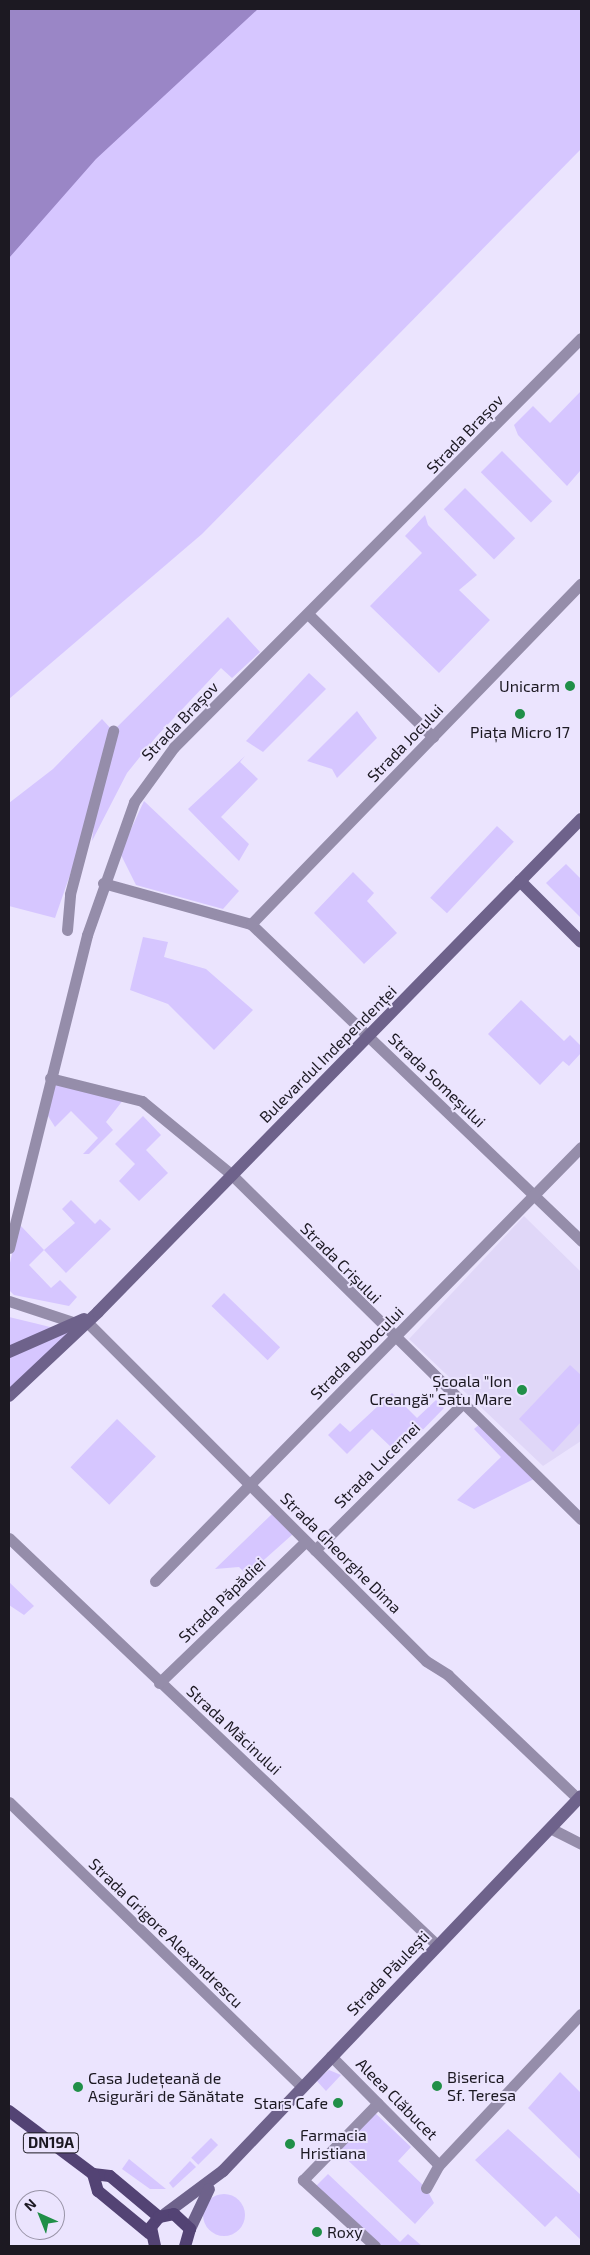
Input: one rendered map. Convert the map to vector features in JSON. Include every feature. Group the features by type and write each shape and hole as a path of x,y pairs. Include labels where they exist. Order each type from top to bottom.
{"main road":[{"name":"DN19A","path":"9,2111 93,2174 110,2176 162,2215"},
{"name":"DN19A","path":"93,2174 98,2191 150,2234"},
{"path":"155,2246 150,2234 162,2215 181,2217 188,2237 198,2246"}],"street":[{"name":"Strada Brașov","path":"9,1248 50,1078 103,883 134,802 150,776 174,747 309,615 581,338"},
{"name":"Strada Jocului","path":"251,924 581,584"},
{"path":"309,615 434,737"},
{"path":"67,930 70,894 112,731"},
{"name":"Bulevardul Independenței","path":"9,1352 81,1323 98,1312 581,819"},
{"path":"520,881 581,942"},
{"name":"Strada Someșului","path":"103,883 251,924 581,1241"},
{"name":"Strada Crișului","path":"50,1078 142,1101 232,1175 395,1339 581,1519"},
{"name":"Strada Bobocului","path":"155,1581 250,1483 395,1339 581,1147"},
{"path":"9,1302 81,1323"},
{"name":"Bulevardul Independenței","path":"9,1396 81,1323"},
{"name":"Strada Gheorghe Dima","path":"81,1323 250,1483 426,1661 448,1675 580,1798"},
{"name":"Strada Lucernei","path":"315,1550 462,1404"},
{"name":"Strada Măcinului","path":"9,1538 437,1945"},
{"name":"Strada Păpădiei","path":"160,1682 306,1541"},
{"name":"Strada Păulești","path":"188,2237 202,2199 220,2173 580,1798"},
{"name":"Strada Grigore Alexandrescu","path":"9,1802 302,2087"},
{"path":"550,1828 581,1844"},
{"name":"Aleea Clăbucet","path":"426,2188 439,2165 581,2014"},
{"name":"Aleea Clăbucet","path":"331,2056 439,2165"},
{"path":"375,2246 304,2180 378,2103"},
{"name":"Strada Păulești","path":"162,2215 220,2173"}],"shaded area":[{"path":"9,9 581,9 581,149 202,534 9,699"},
{"path":"9,9 258,9 96,159 9,258"},
{"path":"581,391 580,471 567,486 518,435 514,425 533,406 550,423"},
{"path":"502,451 552,501 531,522 481,472"},
{"path":"465,488 515,538 494,559 444,509"},
{"path":"425,515 428,525 477,575 459,590 490,620 439,673 370,606 422,553 405,536"},
{"path":"228,617 260,652 232,678 221,668 156,737 127,773 92,841 97,797 55,918 9,906 9,803 53,769 102,719 113,731"},
{"path":"309,673 326,689 263,752 246,741"},
{"path":"357,711 377,738 337,778 332,769 307,761"},
{"path":"245,756 240,762 258,779 221,817 249,844 239,861 188,809"},
{"path":"144,801 239,891 223,909 136,885 120,853"},
{"path":"497,826 514,842 447,913 430,898"},
{"path":"566,864 581,879 581,918 546,883"},
{"path":"353,872 374,893 367,901 397,933 364,964 314,913"},
{"path":"143,937 168,942 164,957 206,969 253,1010 214,1050 168,1004 130,990"},
{"path":"521,1000 564,1041 570,1035 581,1046 581,1053 569,1066 563,1061 540,1085 488,1034"},
{"path":"50,1078 127,1095 106,1122 113,1130 89,1154 83,1154 98,1138 71,1111 55,1127 43,1108"},
{"path":"143,1116 161,1135 146,1150 168,1173 139,1201 119,1181 135,1164 115,1144"},
{"path":"71,1200 95,1224 100,1219 111,1229 66,1273 44,1250 75,1223 62,1209"},
{"name":"Școala \"Ion Creangă\" Satu Mare","path":"524,1216 581,1272 581,1441 543,1466 409,1339"},
{"path":"19,1224 44,1250 29,1265 51,1288 60,1280 77,1297 69,1306 14,1295 9,1290 9,1267"},
{"path":"224,1293 280,1347 268,1360 211,1306"},
{"path":"9,1317 38,1324 58,1329 9,1347"},
{"path":"79,1324 9,1392 9,1354"},
{"path":"570,1365 581,1375 581,1422 553,1452 519,1419"},
{"path":"392,1393 417,1418 436,1400 444,1408 409,1444 401,1437 391,1447 372,1429 347,1454 328,1435 340,1423 350,1432"},
{"path":"117,1419 156,1457 109,1505 70,1467"},
{"path":"481,1423 534,1479 474,1509 457,1500 501,1457 474,1429"},
{"path":"272,1514 293,1534 247,1575 239,1567 215,1569"},
{"path":"9,1582 34,1606 24,1615 9,1605"},
{"path":"329,2070 341,2075 326,2091 316,2080"},
{"path":"560,2072 581,2093 581,2160 528,2108"},
{"path":"372,2110 411,2147 398,2161 426,2188 434,2203 415,2224 335,2148"},
{"path":"508,2129 581,2195 581,2240 556,2216 545,2227 475,2160"},
{"path":"211,2138 218,2145 198,2165 191,2158"},
{"path":"129,2159 166,2189 150,2189 122,2169"},
{"path":"190,2161 196,2167 173,2188 169,2183"},
{"path":"328,2174 400,2242 408,2234 422,2246 375,2246 313,2189"},
{"path":"228,2194 236,2197 242,2203 245,2215 242,2227 236,2233 220,2236 212,2233 206,2227 203,2211 206,2203 212,2197"}],"place":[{"name":"Unicarm","path":"570,686"},
{"name":"Piața Micro 17","path":"520,714"},
{"name":"Școala \"Ion Creangă\" Satu Mare","path":"522,1390"},
{"name":"Biserica Sf. Teresa","path":"437,2086"},
{"name":"Casa Județeană de Asigurări de Sănătate","path":"78,2087"},
{"name":"Stars Cafe","path":"338,2103"},
{"name":"Farmacia Hristiana","path":"290,2144"},
{"name":"Roxy","path":"317,2232"}]}
